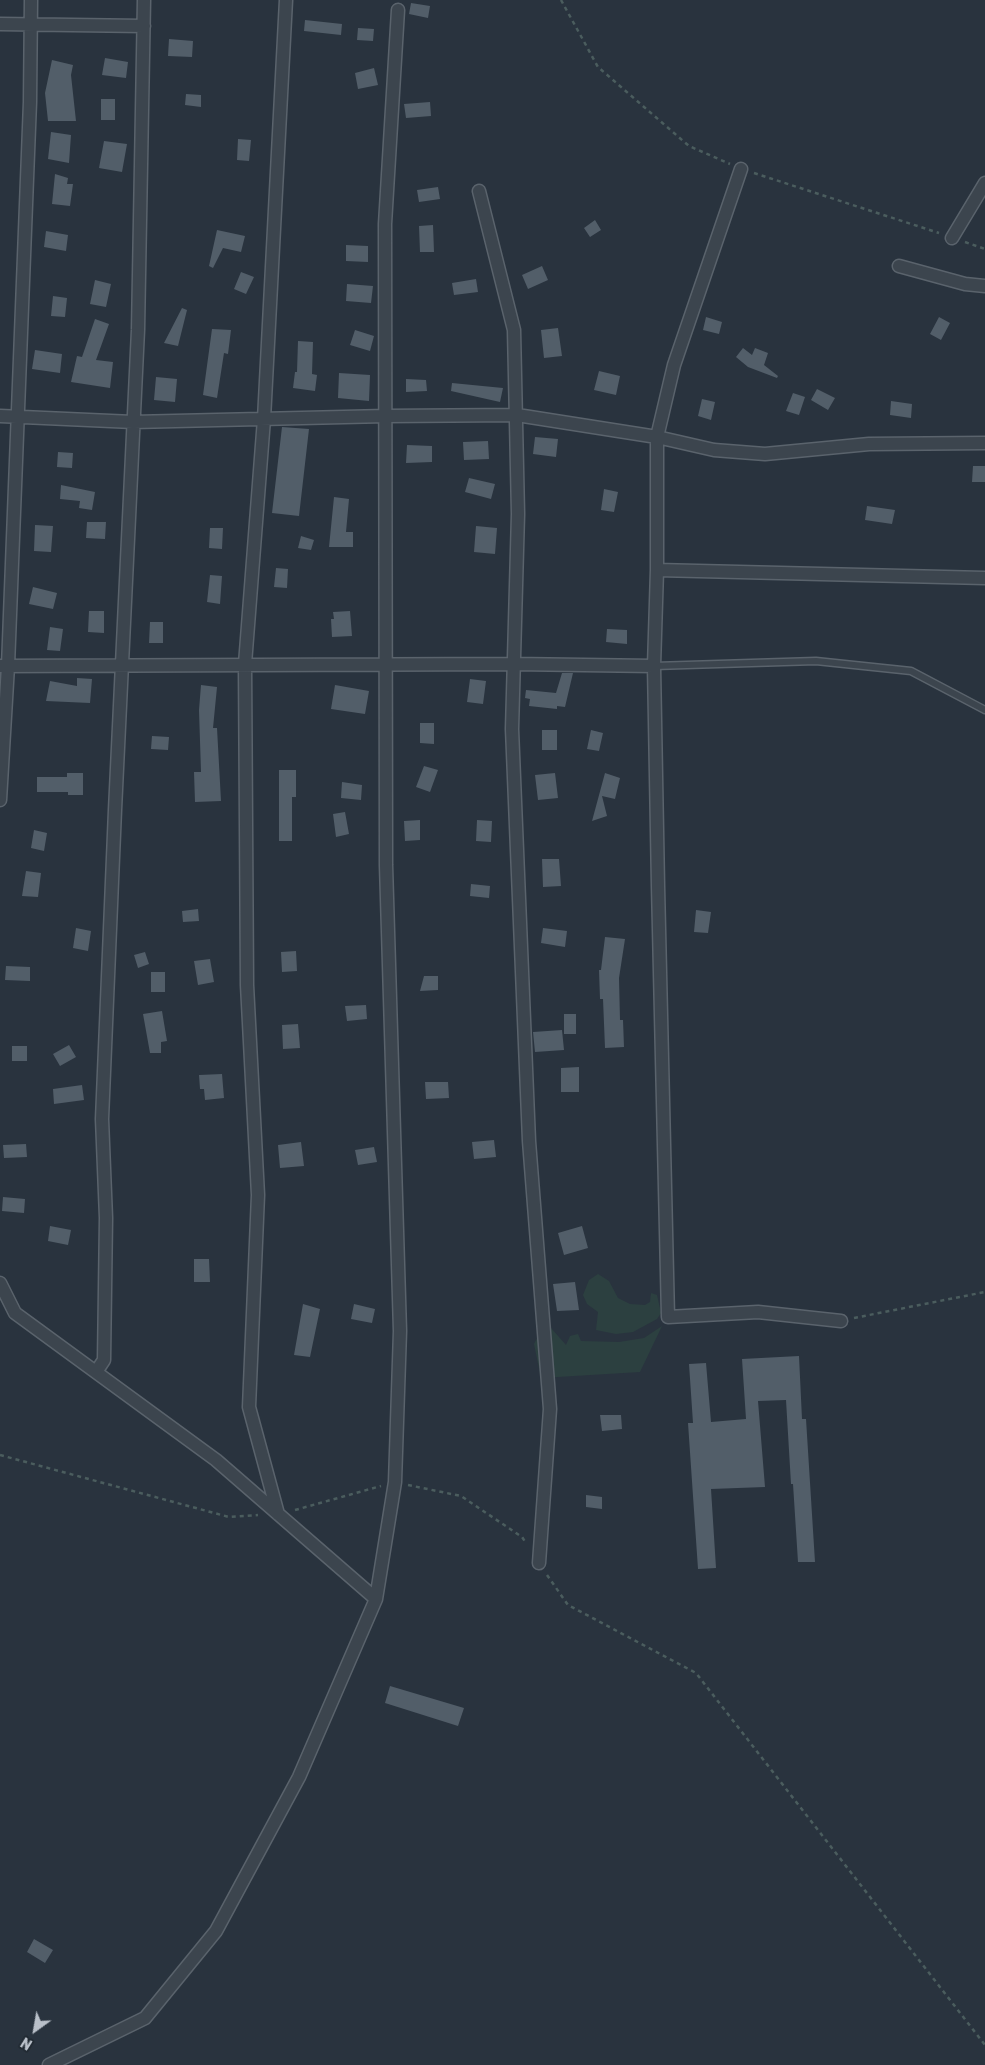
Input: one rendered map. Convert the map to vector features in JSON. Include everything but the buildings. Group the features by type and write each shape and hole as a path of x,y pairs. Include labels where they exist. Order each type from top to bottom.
{"street":[{"path":"0,800 4,666 30,102 30,0"},
{"path":"96,1372 104,1360 106,1218 102,1119 121,664 138,330 144,0"},
{"path":"278,1514 249,1407 258,1195 247,985 245,664 264,418 286,0"},
{"path":"49,2065 145,2018 216,1931 299,1777 376,1599 395,1482 400,1331 386,865 386,224 398,10"},
{"path":"0,24 144,26"},
{"path":"741,169 674,365 657,437 657,570 654,666 668,1317 758,1312 840,1321"},
{"path":"952,238 985,183"},
{"path":"479,191 514,330 518,514 512,729 529,1141 550,1409 539,1563"},
{"path":"900,266 965,284 985,286"},
{"path":"0,416 133,422 264,418 517,415 657,437 714,450 765,454 869,444 985,443"},
{"path":"657,570 985,578"},
{"path":"4,666 121,664 654,666"},
{"path":"0,1283 15,1314 216,1460 376,1599"}],"lane":[{"path":"654,666 816,661 911,671 985,710"}],"path":[{"path":"561,0 598,67 689,146 741,169 985,249"},
{"path":"840,1321 985,1292"},
{"path":"0,1455 229,1517 278,1514 395,1482 462,1496 522,1537 568,1605 696,1673 985,2045"}],"green space":[{"path":"598,1274 609,1281 618,1298 630,1304 645,1305 650,1302 651,1293 657,1295 661,1313 657,1319 633,1332 616,1334 596,1330 598,1312 587,1304 583,1295 589,1280"},
{"path":"662,1326 640,1372 541,1378 534,1344 539,1334 551,1328 566,1345 570,1336 578,1334 581,1341 619,1342 644,1338"}]}
